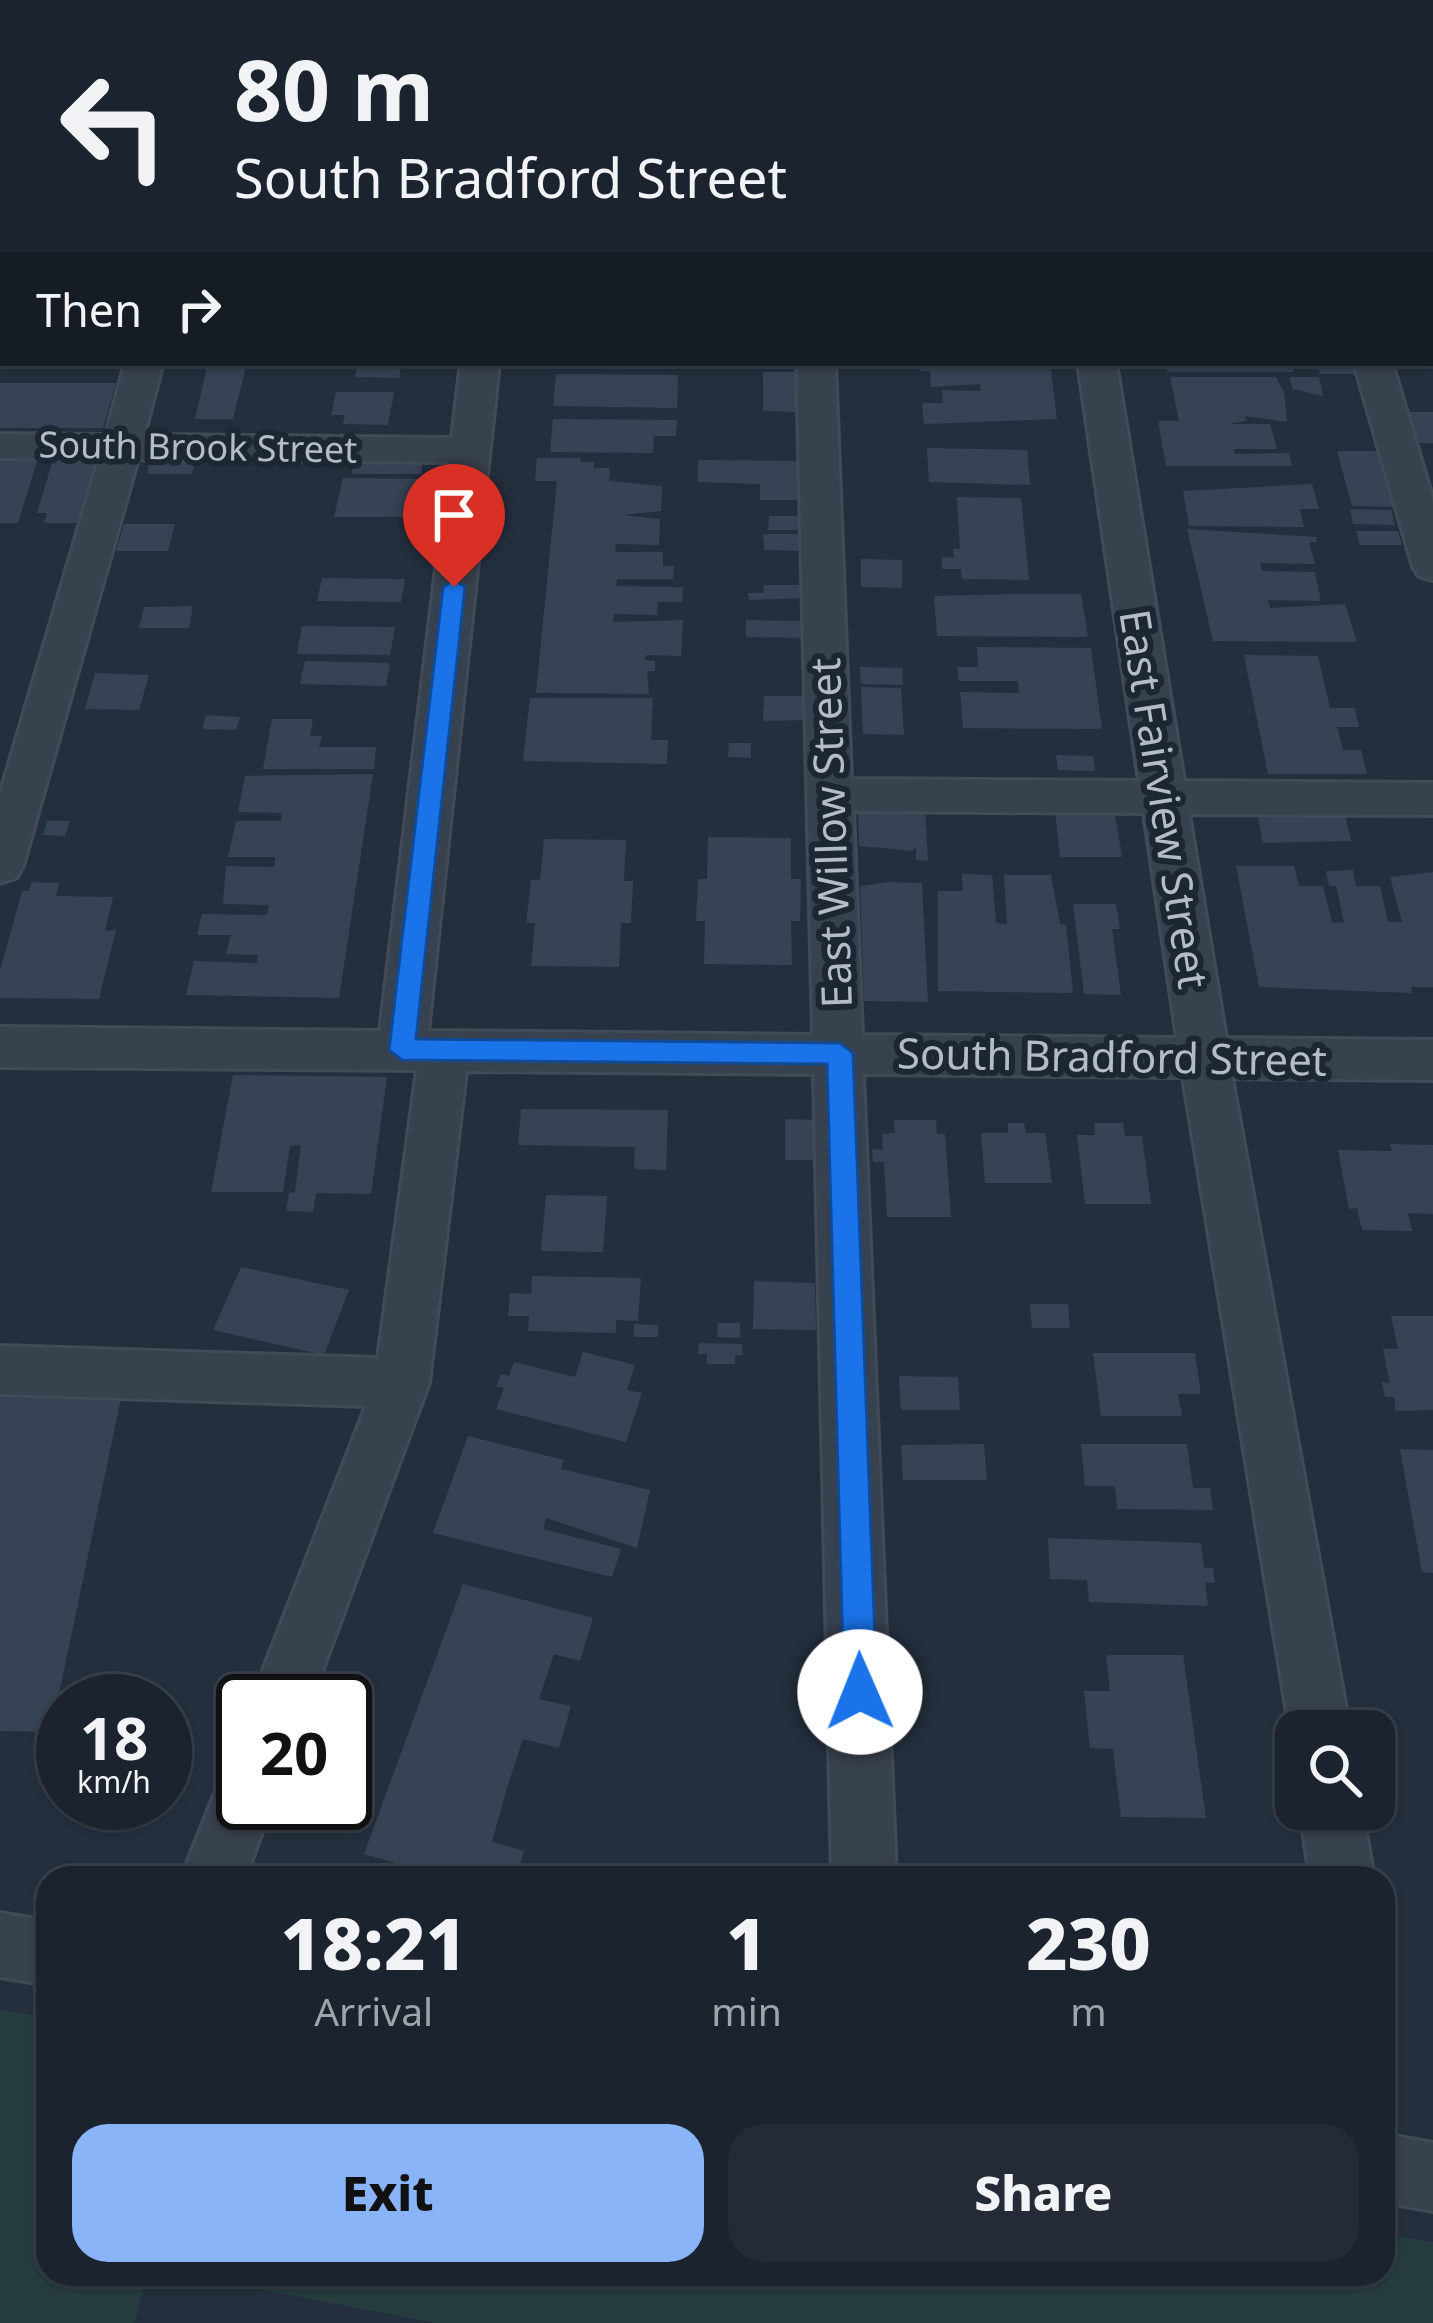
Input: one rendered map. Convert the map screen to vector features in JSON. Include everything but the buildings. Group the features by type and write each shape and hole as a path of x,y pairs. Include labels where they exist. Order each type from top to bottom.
{"street":[{"path":"0,866 110,500 122,457 118,446 142,366"},
{"path":"291,1674 402,1383 423,1050 469,450 480,366"},
{"name":"East Willow Street","path":"815,366 863,1866"},
{"name":"East Fairview Street","path":"1097,366 1204,1057 1316,1710"},
{"path":"1374,366 1433,567"},
{"name":"South Brook Street","path":"0,446 469,450"},
{"path":"831,795 1433,799"},
{"name":"South Bradford Street","path":"0,1047 1433,1060"},
{"path":"0,1370 402,1383"},
{"path":"218,1866 231,1830"},
{"path":"1334,1830 1340,1866"},
{"path":"0,1945 36,1951"},
{"path":"1395,2169 1433,2177"}],"green space":[{"path":"0,2010 36,2015 36,2286 145,2286 134,2323 0,2323"},
{"path":"1395,2236 1433,2242 1433,2323 436,2323 243,2286 1395,2286"}],"route":[{"path":"454,587 402,1050 840,1053 860,1692"}]}
